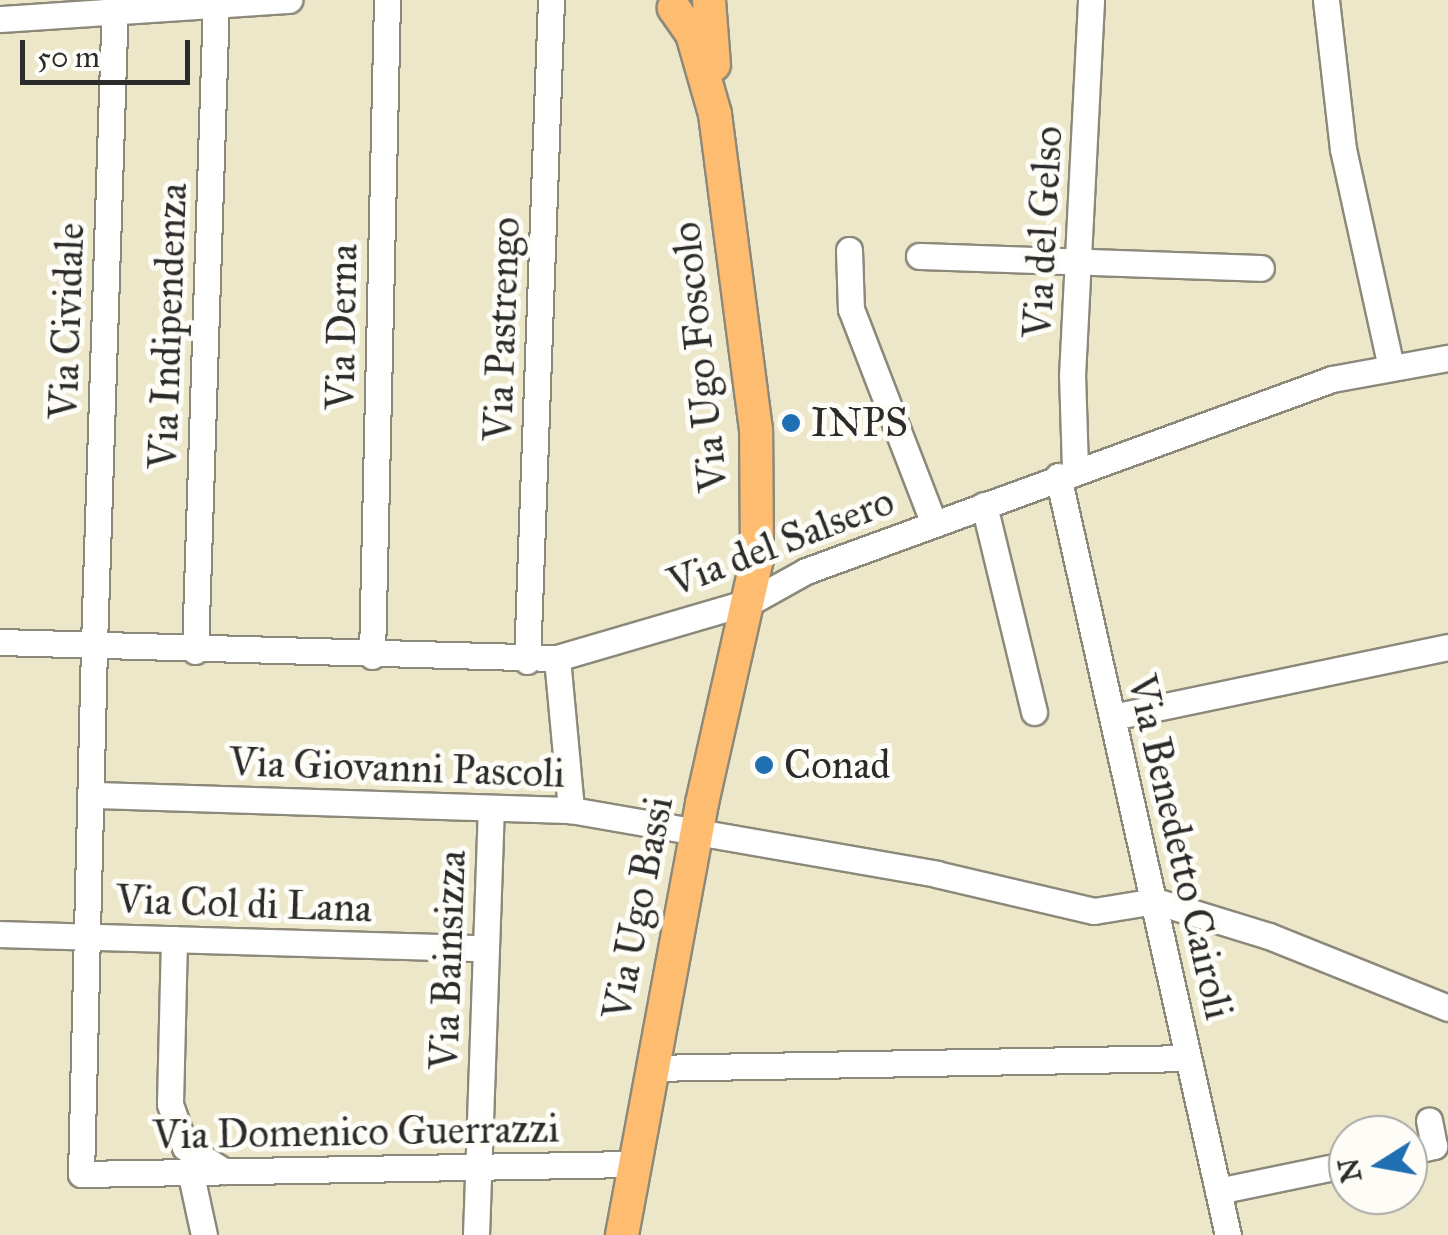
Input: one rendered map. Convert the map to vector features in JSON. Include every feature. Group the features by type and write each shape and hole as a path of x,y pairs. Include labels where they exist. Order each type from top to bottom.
{"main road":[{"name":"Via Ugo Foscolo","path":"688,2 692,34 713,104 756,430 752,600"},
{"name":"Via Ugo Bassi","path":"622,1235 696,831 724,696 752,600"}],"street":[{"path":"0,19 115,5 289,0"},
{"name":"Via Derna","path":"372,656 387,0"},
{"name":"Via Pastrengo","path":"527,661 552,0"},
{"name":"Via del Gelso","path":"1067,472 1092,0"},
{"path":"1326,0 1342,149 1391,367"},
{"name":"Via Indipendenza","path":"195,651 216,1"},
{"name":"Via Cividale","path":"82,1174 115,5"},
{"path":"849,250 851,309 934,524"},
{"path":"919,256 1262,268"},
{"name":"Via del Salsero","path":"0,642 527,661 557,658 752,600 806,570 1067,472 1332,379 1448,358"},
{"name":"Via Benedetto Cairoli","path":"1067,472 1113,717 1228,1235"},
{"path":"984,505 1034,712"},
{"path":"1113,717 1448,647"},
{"path":"557,658 571,810"},
{"name":"Via Giovanni Pascoli","path":"93,796 571,810 936,874 1094,911 1154,901"},
{"name":"Via Bainsizza","path":"476,1235 491,808"},
{"path":"1154,901 1269,936 1448,1008"},
{"name":"Via Col di Lana","path":"0,934 486,948"},
{"path":"174,939 170,1104 185,1146 204,1163 234,1174"},
{"path":"650,1068 1188,1058"},
{"path":"1428,1147 1434,1146 1430,1120"},
{"name":"Via Domenico Guerrazzi","path":"82,1174 632,1164"},
{"path":"1218,1192 1328,1168"},
{"path":"191,1175 204,1235"}],"place":[{"name":"INPS","path":"791,423"},
{"name":"Conad","path":"764,765"}]}
